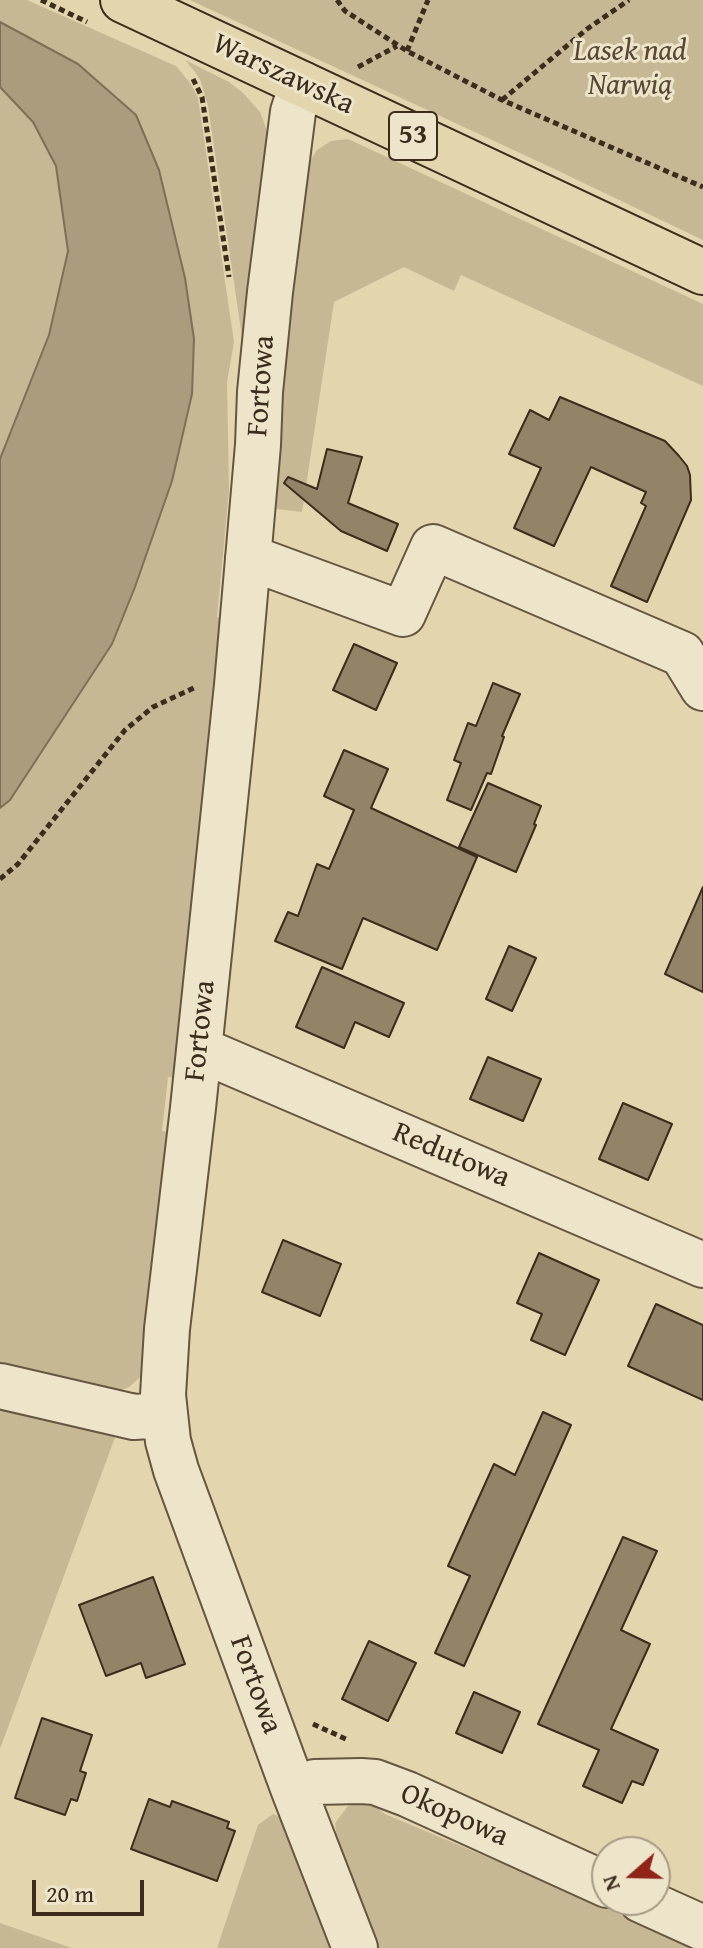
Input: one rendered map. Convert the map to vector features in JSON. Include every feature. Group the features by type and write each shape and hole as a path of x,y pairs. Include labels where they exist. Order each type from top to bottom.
{"main road":[{"name":"Warszawska","path":"109,13 302,84 703,272"}],"street":[{"name":"Fortowa","path":"302,84 293,112 270,292 237,685 167,1329 163,1395 168,1441 176,1470 355,1948"},
{"path":"248,557 403,614 433,547 682,654 703,688"},
{"name":"Redutowa","path":"199,1049 703,1265"},
{"path":"0,1386 134,1417 165,1415"},
{"name":"Okopowa","path":"293,1788 315,1782 375,1782 591,1878"},
{"path":"671,1914 703,1928"}],"path":[{"path":"41,0 109,13"},
{"path":"337,0 345,11 407,51 502,100 703,187"},
{"path":"407,51 428,0"},
{"path":"502,100 587,29 629,0"},
{"path":"187,71 202,97 229,281"},
{"path":"0,879 18,864 125,730 153,707 191,688 211,684 237,685"}],"green space":[{"path":"0,0 27,0 176,66 191,84 198,98 234,342 227,382 229,490 217,617 230,620 180,1078 168,1077 162,1131 175,1133 145,1373 129,1387 119,1391 0,1369 0,808 10,800 112,644 172,481 192,394 194,339 185,278 159,170 78,64 0,22"},
{"name":"Lasek nad Narwią","path":"190,0 703,0 703,240 548,166"},
{"path":"185,60 229,82 243,93 260,112 267,131 243,344 208,106 201,82"},
{"path":"0,87 33,122 56,166 68,251 49,335 0,459"},
{"path":"348,139 703,304 703,386 461,275 454,291 404,267 334,302 302,512 277,509 275,445 305,169 317,150 331,141"},
{"path":"0,1404 117,1432 0,1749"},
{"path":"369,1802 385,1814 591,1901 591,1916 623,1916 690,1948 373,1948 341,1870 335,1823 348,1806"},
{"path":"273,1814 290,1821 339,1948 217,1948 258,1825"},
{"path":"0,1923 72,1948 0,1948"}],"shaded area":[{"path":"0,22 78,64 136,115 159,170 185,278 194,339 192,394 172,481 112,644 10,800 0,808 0,459 49,335 68,251 56,166 33,122 0,87"}],"building":[{"path":"560,397 665,441 687,466 691,500 647,602 611,586 646,506 641,503 646,492 591,467 554,546 514,528 541,468 509,454 530,410 549,420"},
{"path":"327,449 362,457 348,503 398,524 387,551 341,531 284,483 288,477 317,489"},
{"path":"354,644 397,663 376,710 333,690"},
{"path":"493,683 520,694 502,736 491,774 487,773 471,810 447,800 461,763 454,760 468,723 476,726"},
{"path":"344,750 388,769 371,808 477,857 437,950 363,918 342,969 275,941 288,912 298,916 317,864 329,869 354,810 324,796"},
{"path":"488,783 541,806 516,872 459,847"},
{"path":"703,887 703,992 665,974"},
{"path":"509,946 536,958 512,1011 486,999"},
{"path":"322,967 404,1003 389,1037 355,1022 344,1048 296,1027"},
{"path":"488,1057 541,1079 523,1121 470,1099"},
{"path":"623,1103 672,1124 648,1180 599,1159"},
{"path":"283,1240 341,1264 320,1316 262,1292"},
{"path":"539,1253 599,1280 565,1355 531,1340 542,1314 517,1303"},
{"path":"656,1304 703,1325 703,1400 628,1366"},
{"path":"543,1412 571,1425 464,1666 435,1653 470,1576 448,1566 494,1464 515,1475"},
{"path":"623,1537 657,1551 621,1630 650,1644 611,1729 658,1750 643,1785 632,1781 622,1803 583,1786 599,1750 538,1724"},
{"path":"153,1577 185,1664 146,1678 141,1663 106,1676 79,1605"},
{"path":"369,1641 416,1663 388,1721 342,1699"},
{"path":"474,1692 520,1712 502,1753 456,1733"},
{"path":"42,1718 92,1735 80,1771 86,1773 77,1801 71,1799 65,1815 15,1798"},
{"path":"149,1799 170,1807 172,1801 229,1822 227,1828 235,1831 217,1881 131,1849"}]}
